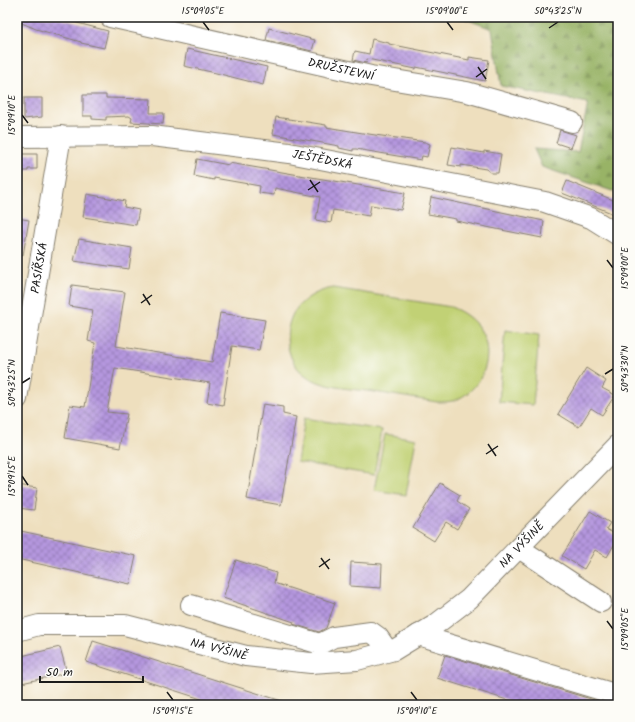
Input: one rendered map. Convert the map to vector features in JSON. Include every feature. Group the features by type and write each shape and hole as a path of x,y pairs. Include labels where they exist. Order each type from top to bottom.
{"street":[{"name":"DRUŽSTEVNÍ","path":"110,17 371,76 467,92 572,122"},
{"name":"PASÍŘSKÁ","path":"17,399 24,317 61,136"},
{"name":"JEŠTĚDSKÁ","path":"17,137 152,136 289,153 545,202 591,218 618,235"},
{"name":"NA VÝŠINĚ","path":"17,631 39,625 125,625 246,656 311,663 357,660 388,652 394,650 435,625 469,599 618,445"},
{"path":"519,548 601,602"},
{"path":"191,605 320,644 334,637 371,632 378,637 388,652"},
{"path":"418,635 618,696"}],"green space":[{"path":"461,17 618,17 618,193 542,167 534,149 578,152 588,103 501,86 492,29"},
{"path":"334,288 451,307 464,314 472,319 481,331 485,341 487,350 486,360 480,379 467,394 458,399 437,402 336,387 324,384 302,373 294,363 288,347 287,334 291,318 298,306 309,297 321,291"},
{"path":"505,330 539,335 533,405 499,402"},
{"path":"304,418 382,430 374,475 297,462"},
{"path":"385,434 416,439 406,495 374,490"}],"building":[{"path":"17,17 54,17 108,31 104,48 81,43 36,29 17,21"},
{"path":"269,28 315,40 312,51 266,40"},
{"path":"372,39 389,44 469,60 469,57 489,60 485,81 367,59 366,63 353,60 355,51 369,54"},
{"path":"187,49 267,67 263,85 184,66"},
{"path":"83,95 106,95 106,98 151,99 150,113 164,113 163,124 131,122 132,118 129,116 106,117 106,120 92,119 92,116 83,116"},
{"path":"24,98 42,98 42,117 24,119"},
{"path":"276,117 326,125 326,127 430,144 427,157 422,156 421,160 356,149 353,149 353,151 339,148 339,146 273,134"},
{"path":"560,130 576,135 571,148 556,143"},
{"path":"452,147 484,153 484,151 501,154 498,173 491,173 486,169 461,165 461,167 448,165"},
{"path":"18,154 37,154 37,169 17,171"},
{"path":"197,159 229,165 229,163 405,193 401,210 371,205 369,216 333,210 331,223 316,220 320,197 275,188 274,195 259,193 260,186 194,176"},
{"path":"567,181 618,202 618,218 609,212 562,193"},
{"path":"87,194 125,201 124,207 139,210 136,225 83,217"},
{"path":"431,197 544,221 542,238 428,214"},
{"path":"17,218 29,220 23,255 17,254"},
{"path":"79,239 132,248 129,269 74,261"},
{"path":"72,285 125,292 116,346 212,362 220,313 265,320 259,350 232,346 223,405 207,402 210,383 115,368 107,412 127,414 120,448 65,438 70,405 85,407 95,343 88,341 93,310 69,306"},
{"path":"586,368 606,381 602,388 615,395 602,415 591,408 579,427 558,414"},
{"path":"263,404 283,407 283,414 296,417 281,505 247,499"},
{"path":"440,483 460,495 457,501 469,509 457,529 446,522 434,541 413,528"},
{"path":"17,485 37,488 34,510 17,508"},
{"path":"590,511 610,523 606,529 618,536 618,538 607,557 595,550 584,569 562,556"},
{"path":"21,531 136,556 130,584 17,559 17,547"},
{"path":"236,560 276,573 274,583 335,603 326,628 319,632 223,598"},
{"path":"351,562 382,564 381,588 350,586"},
{"path":"93,641 285,702 285,705 220,705 86,662"},
{"path":"60,647 67,673 17,684 17,657"},
{"path":"445,655 604,703 603,705 523,705 437,678"}]}
